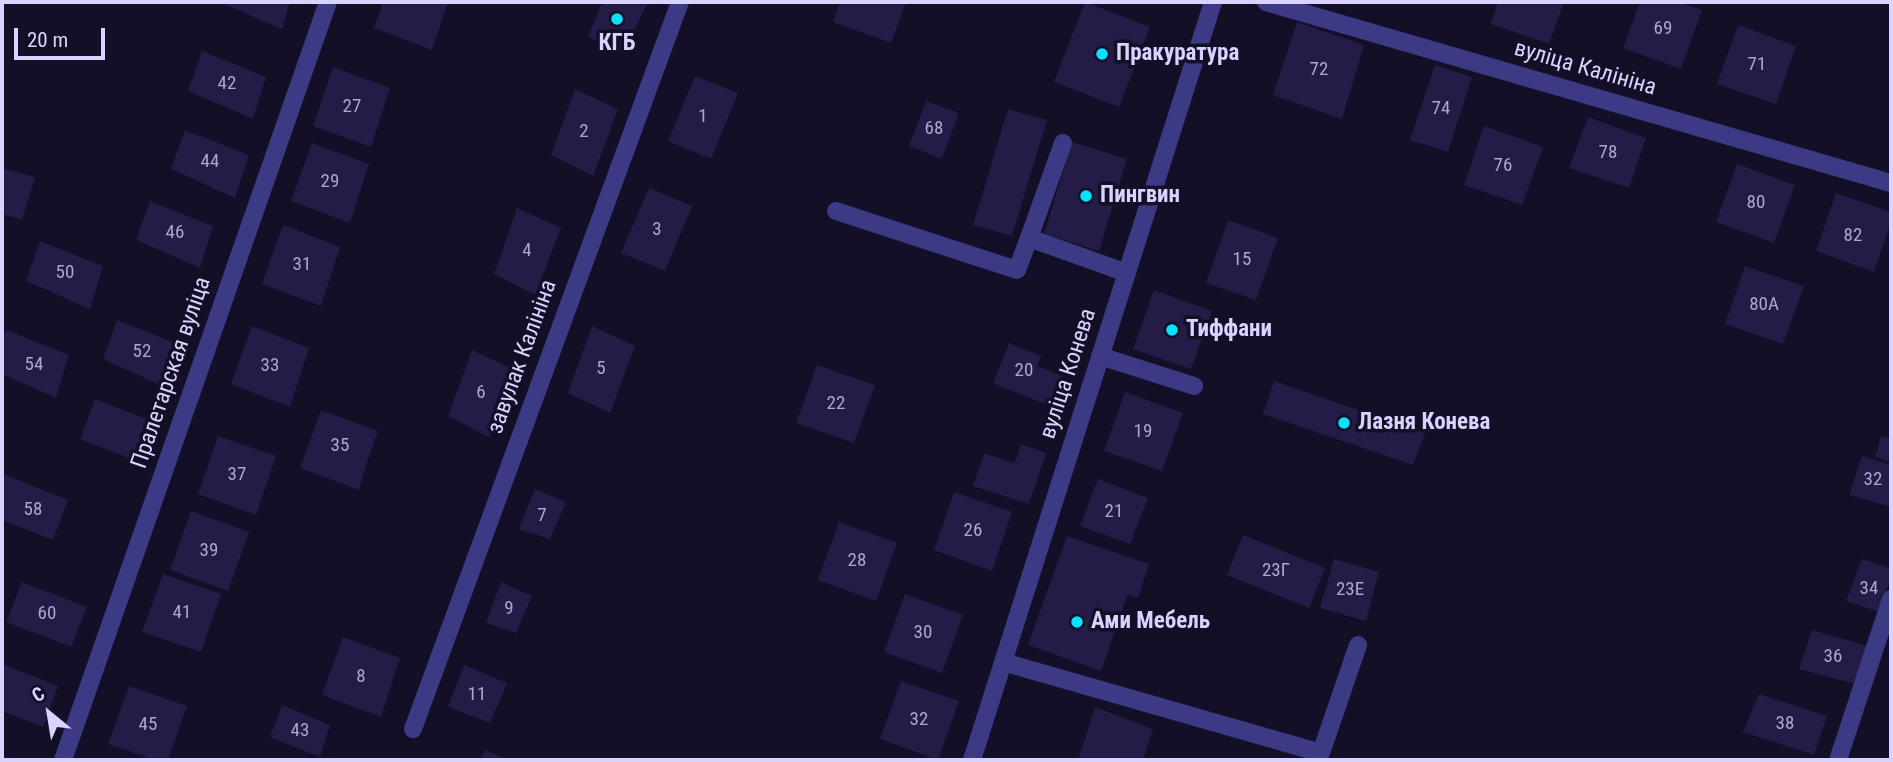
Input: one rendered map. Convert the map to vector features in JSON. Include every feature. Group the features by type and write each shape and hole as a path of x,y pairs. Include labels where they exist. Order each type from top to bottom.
{"street":[{"name":"Пралетарская вуліца","path":"63,760 328,2"},
{"name":"завулак Калініна","path":"413,729 680,2"},
{"name":"вуліца Конева","path":"972,760 1213,2"},
{"name":"вуліца Калініна","path":"1266,2 1891,183"},
{"path":"836,211 1017,270 1063,143"},
{"path":"1029,238 1127,273"},
{"path":"1100,356 1194,386"},
{"path":"1838,760 1891,599"},
{"path":"1003,662 1321,753 1358,645"}],"building":[{"path":"219,2 290,2 282,29"},
{"path":"383,2 448,2 432,50 374,28"},
{"name":"КГБ","path":"602,2 648,2 623,53 588,37"},
{"path":"840,2 906,2 891,43 833,22"},
{"name":"Пракуратура","path":"1085,2 1150,27 1119,107 1054,82"},
{"path":"1498,2 1564,2 1549,44 1491,24"},
{"path":"1640,2 1678,2 1702,10 1681,69 1623,48"},
{"path":"1297,22 1364,45 1342,119 1273,95"},
{"path":"1738,25 1796,46 1776,104 1717,84"},
{"path":"202,51 266,77 253,119 188,91"},
{"path":"1435,65 1472,77 1448,152 1410,140"},
{"path":"333,67 390,88 371,147 313,126"},
{"path":"695,76 738,93 711,159 668,141"},
{"path":"575,89 618,109 593,176 551,155"},
{"path":"926,101 959,113 942,159 909,146"},
{"path":"1008,109 1047,120 1012,236 973,225"},
{"path":"1588,117 1646,138 1629,188 1569,168"},
{"path":"1484,126 1543,147 1522,205 1464,185"},
{"path":"185,130 249,155 235,198 171,169"},
{"name":"Пингвин","path":"1072,142 1127,159 1099,251 1044,234"},
{"path":"312,143 369,164 350,223 291,201"},
{"path":"1737,164 1795,185 1774,243 1716,222"},
{"path":"2,168 35,177 22,220 2,214"},
{"path":"649,188 692,206 665,271 621,253"},
{"path":"1836,193 1891,212 1891,222 1874,272 1816,251"},
{"path":"150,201 213,226 200,268 136,240"},
{"path":"517,208 561,228 535,295 494,274"},
{"path":"1228,220 1278,238 1256,300 1206,283"},
{"path":"283,225 340,247 321,306 262,284"},
{"path":"40,241 103,266 90,309 26,281"},
{"path":"1745,266 1804,286 1783,344 1725,324"},
{"name":"Тиффани","path":"1154,290 1212,311 1191,369 1133,349"},
{"path":"117,320 180,345 167,388 103,359"},
{"path":"252,326 309,348 290,407 231,384"},
{"path":"592,326 635,346 610,413 568,393"},
{"path":"6,330 69,355 56,398 2,374 2,341"},
{"path":"1009,343 1041,356 1037,366 1062,376 1050,406 993,383"},
{"path":"472,350 515,370 489,437 448,416"},
{"path":"817,365 875,385 854,443 796,423"},
{"name":"Лазня Конева","path":"1274,381 1425,433 1413,465 1263,414"},
{"path":"1125,392 1183,413 1162,471 1104,451"},
{"path":"95,399 160,424 144,464 80,439"},
{"path":"321,410 378,431 359,490 300,468"},
{"path":"218,436 276,456 256,515 198,494"},
{"path":"1881,436 1891,439 1891,462 1875,457"},
{"path":"1021,444 1046,453 1029,504 973,486 984,453 1015,463"},
{"path":"1862,456 1891,465 1891,507 1849,495"},
{"path":"3,474 68,500 53,540 2,520"},
{"path":"1098,479 1148,498 1130,544 1080,526"},
{"path":"535,489 566,502 550,539 519,529"},
{"path":"954,492 1012,512 992,571 934,550"},
{"path":"191,511 249,532 228,591 170,570"},
{"path":"839,522 897,543 876,601 818,580"},
{"path":"1243,535 1325,568 1309,608 1227,575"},
{"name":"Ами Мебель","path":"1067,536 1149,564 1138,598 1128,594 1101,671 1028,645"},
{"path":"1334,559 1379,572 1366,621 1320,608"},
{"path":"1862,559 1891,568 1891,577 1879,612 1846,601"},
{"path":"163,574 221,594 201,652 142,632"},
{"path":"22,582 87,607 71,647 6,622"},
{"path":"501,582 532,596 516,633 486,623"},
{"path":"905,594 963,615 942,673 884,652"},
{"path":"1812,630 1868,646 1855,684 1799,669"},
{"path":"343,637 400,658 381,717 322,695"},
{"path":"2,664 58,686 43,727 2,711"},
{"path":"464,665 507,683 490,723 448,707"},
{"path":"901,681 959,701 938,760 880,739"},
{"path":"129,686 187,706 168,760 155,760 108,744"},
{"path":"1759,694 1827,716 1814,755 1743,732"},
{"path":"282,705 330,725 320,757 270,737"},
{"path":"1095,707 1153,729 1143,760 1078,760"},
{"path":"485,750 508,760 481,760"}],"place":[{"name":"КГБ","path":"617,19"},
{"name":"Пракуратура","path":"1102,54"},
{"name":"Пингвин","path":"1086,196"},
{"name":"Тиффани","path":"1172,330"},
{"name":"Лазня Конева","path":"1344,423"},
{"name":"Ами Мебель","path":"1077,622"}]}
